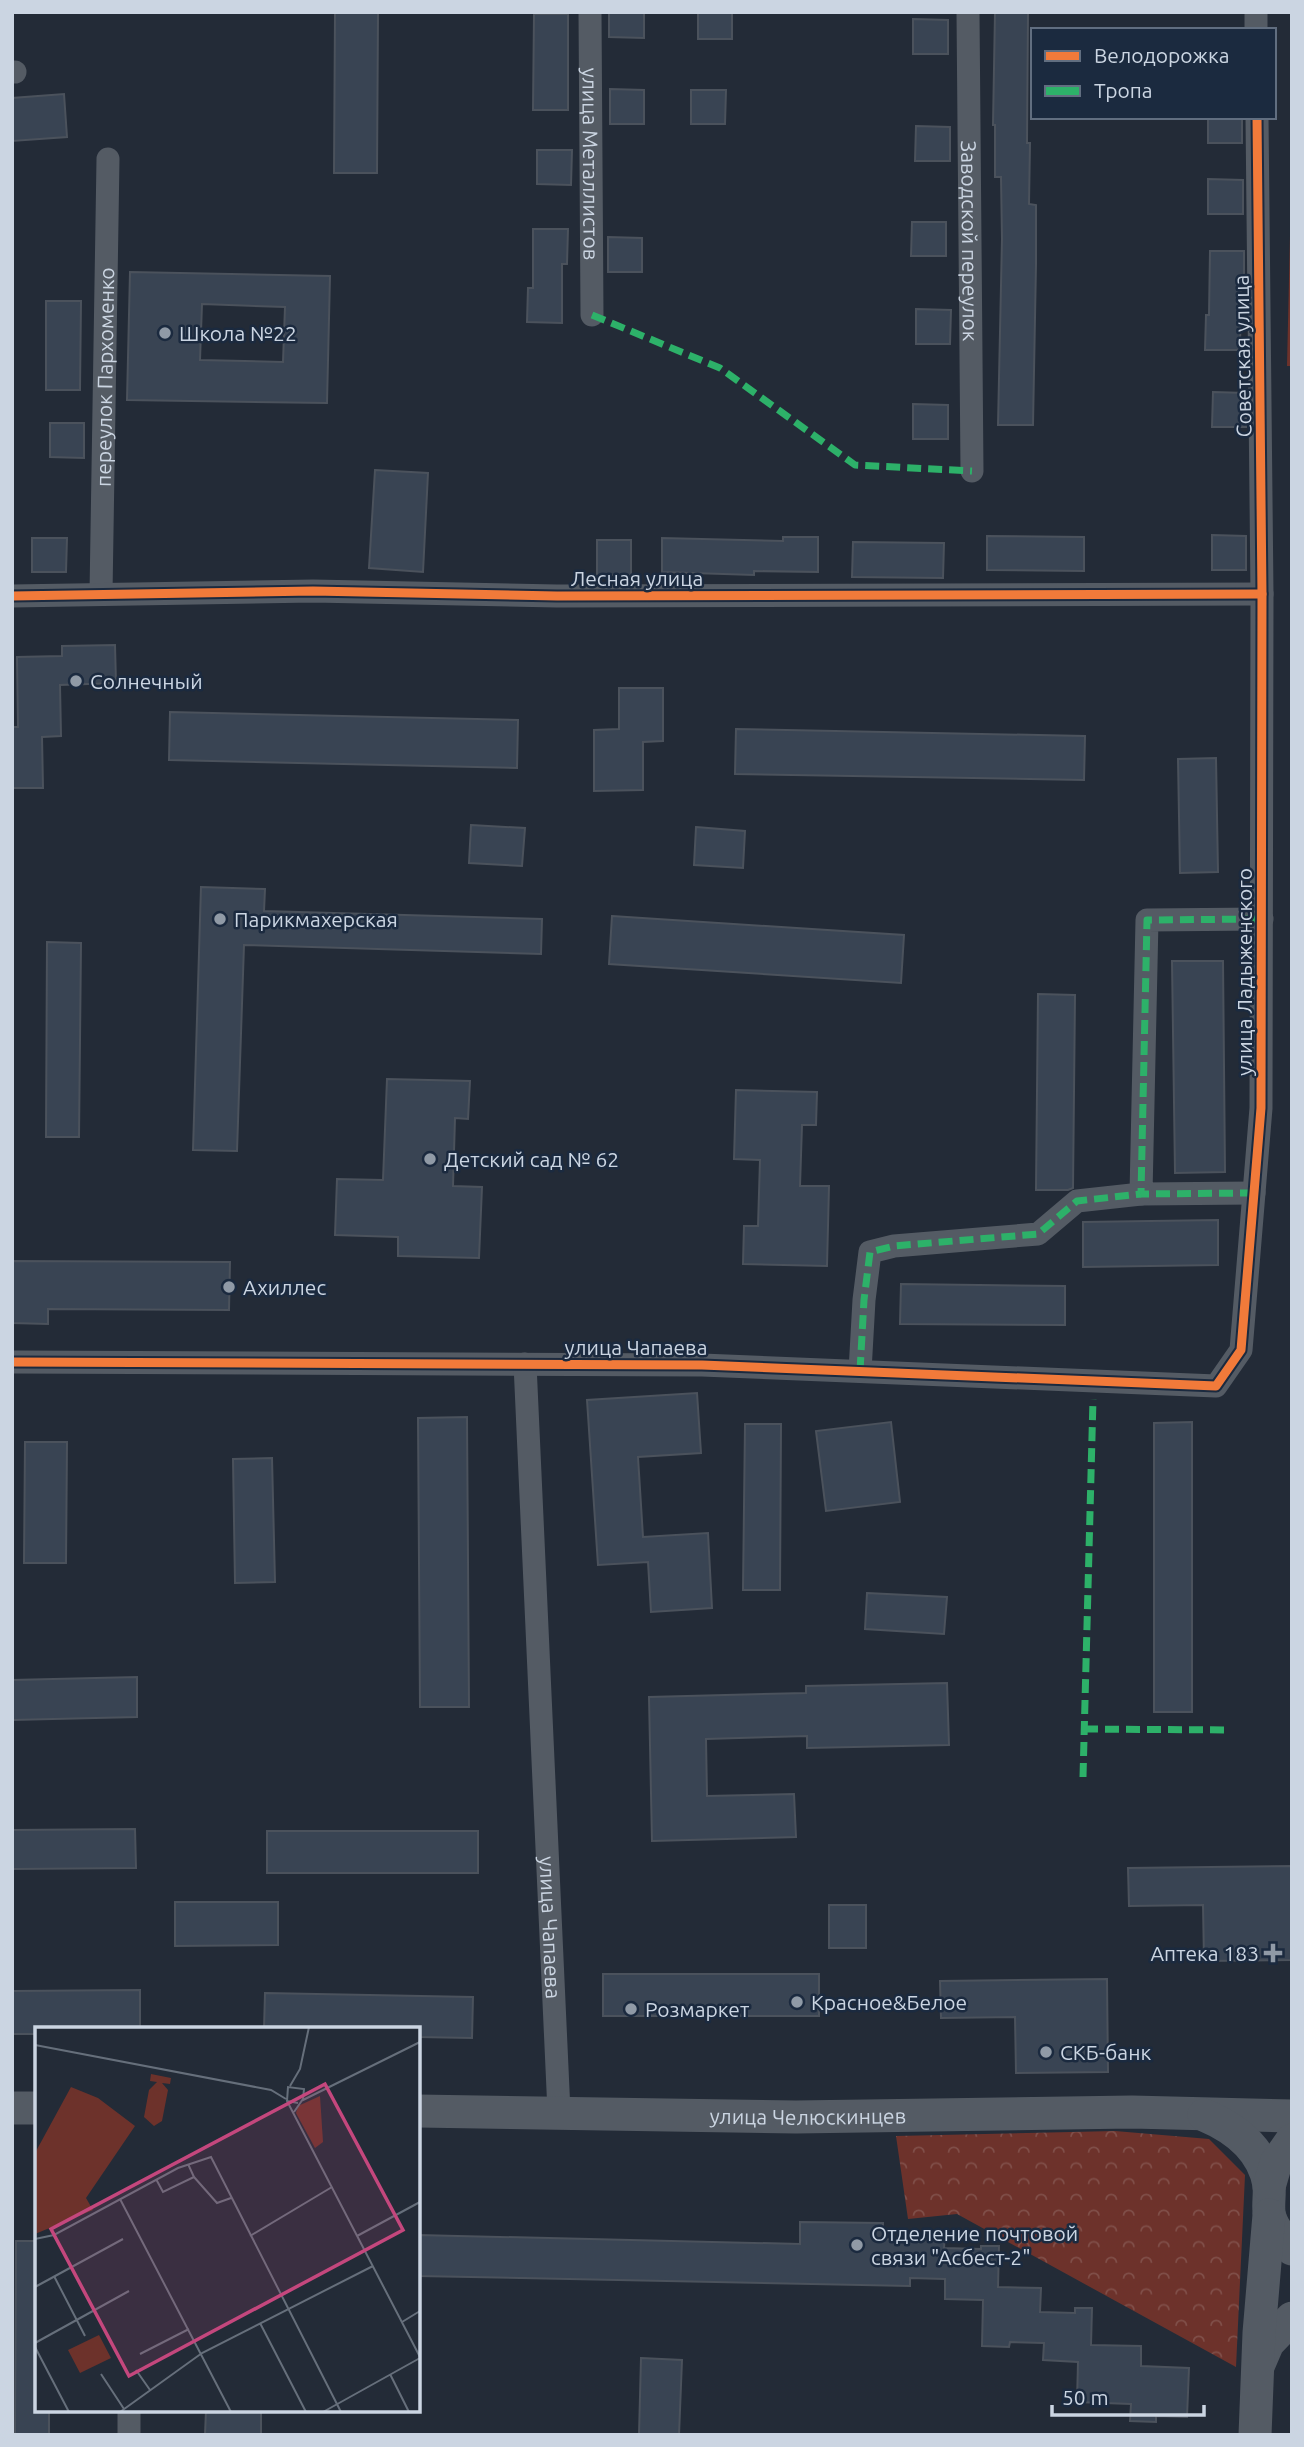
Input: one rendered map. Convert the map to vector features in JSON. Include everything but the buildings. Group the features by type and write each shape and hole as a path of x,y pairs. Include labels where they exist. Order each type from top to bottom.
{"street":[{"name":"улица Металлистов","path":"590,12 592,315"},
{"name":"Заводской переулок","path":"968,12 972,471"},
{"name":"Советская улица","path":"1257,119 1262,594"},
{"name":"переулок Пархоменко","path":"101,594 108,159"},
{"name":"Лесная улица","path":"12,596 313,591 557,596 1262,594"},
{"name":"улица Ладыженского","path":"1241,1350 1261,1108 1262,594"},
{"path":"1141,1194 1147,920 1262,919"},
{"path":"860,1371 870,1252 894,1246 1038,1234 1077,1200 1141,1194 1254,1193"},
{"name":"улица Чапаева","path":"12,1362 702,1365 1216,1386 1241,1350"},
{"name":"улица Чапаева","path":"525,1364 559,2112"},
{"path":"12,2108 35,2108"},
{"name":"улица Челюскинцев","path":"420,2111 796,2118 1199,2113 1292,2116"},
{"path":"1199,2113 1219,2121 1246,2139 1265,2170 1269,2201 1279,2237 1292,2249"},
{"path":"1255,2435 1256,2370 1269,2201 1276,2163 1292,2140"},
{"path":"1256,2370 1268,2343 1292,2318"},
{"path":"129,2412 129,2435"}],"green space":[{"path":"1292,148 1292,366 1287,366"},
{"path":"1115,2131 1209,2139 1245,2175 1236,2367 957,2214 908,2219 896,2136"}],"marked path":[{"path":"592,315 720,368 855,465 972,471"},
{"path":"1254,1193 1141,1194 1147,920 1262,919"},
{"path":"860,1371 870,1252 894,1246 1038,1234 1077,1201 1141,1194"},
{"path":"1083,1777 1093,1399"},
{"path":"1084,1729 1229,1730"}],"cycle path":[{"path":"12,1362 702,1365 1216,1386 1241,1350 1261,1108 1262,594 1257,119"},
{"path":"12,596 313,591 557,596 1262,594"}],"place":[{"name":"Школа №22","path":"165,333"},
{"name":"Солнечный","path":"76,681"},
{"name":"Парикмахерская","path":"220,919"},
{"name":"Детский сад № 62","path":"430,1159"},
{"name":"Ахиллес","path":"229,1287"},
{"name":"Аптека 183","path":"1273,1953"},
{"name":"Красное&Белое","path":"797,2002"},
{"name":"Розмаркет","path":"631,2009"},
{"name":"СКБ-банк","path":"1046,2052"},
{"name":"Отделение почтовой связи \"Асбест-2\"","path":"857,2245"}]}
